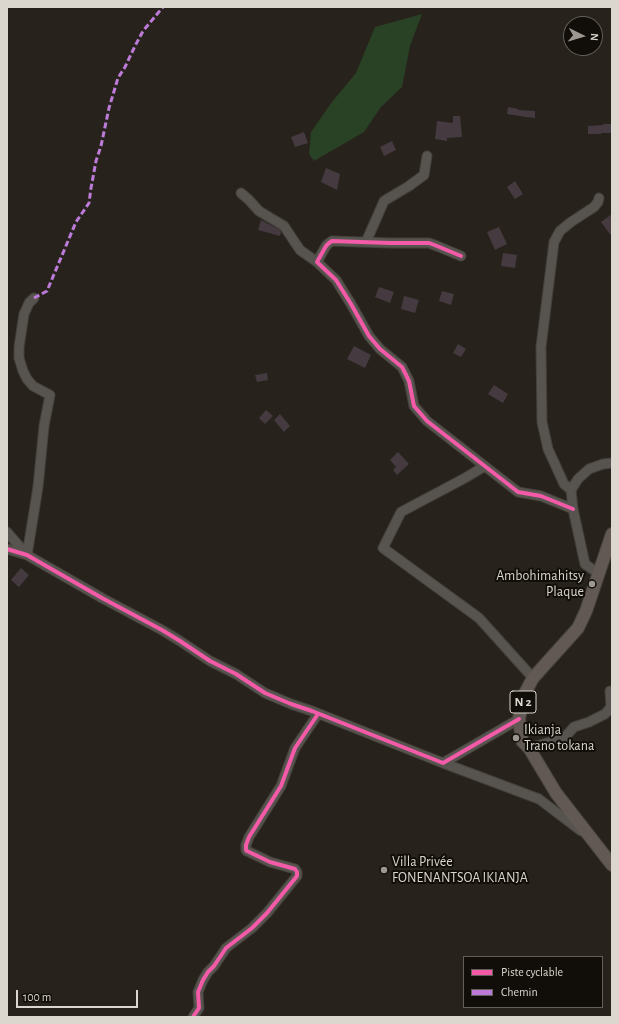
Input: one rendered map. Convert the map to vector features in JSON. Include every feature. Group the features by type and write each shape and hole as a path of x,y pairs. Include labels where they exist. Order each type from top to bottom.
{"main road":[{"name":"N 2","path":"612,534 586,611 578,628 533,678 524,695 519,719 522,741 529,748 556,794 612,865"}],"street":[{"path":"366,242 384,201 424,175 427,156"},
{"path":"241,193 250,200 259,211 284,226 300,250 317,262 336,280 369,336 380,349 402,367 409,381 414,406 427,421 518,492 541,496 573,509"},
{"path":"571,490 564,484 548,448 542,422 541,347 554,242 560,231 594,207 599,198"},
{"path":"317,262 328,243 332,241 429,243 461,256"},
{"path":"27,555 38,487 44,426 50,396 33,386 27,379 19,358 19,347 24,314 34,298"},
{"path":"599,574 585,564 573,509 571,490 578,479 589,470 603,464 612,463"},
{"path":"485,466 401,512 383,548 479,618 533,678"},
{"path":"7,532 27,555"},
{"path":"7,549 27,555 162,630 210,661 236,674 265,693 539,799 591,838"},
{"path":"529,748 564,738 574,727 605,714 611,707 610,691 612,691"},
{"path":"193,1017 199,1008 198,992 203,980 226,948 252,928 267,913 297,876 295,869 270,862 247,851 246,845 249,837 282,786 295,748 318,714"},
{"path":"443,763 519,719"}],"green space":[{"path":"422,14 410,46 402,87 381,107 364,132 314,161 309,154 311,132 332,102 356,73 375,27"}],"building":[{"path":"508,107 518,110 535,111 535,118 507,114"},
{"path":"453,116 460,116 462,137 447,138 447,141 435,139 437,121 453,123"},
{"path":"612,124 612,133 588,134 588,126"},
{"path":"304,132 308,143 295,147 291,137"},
{"path":"392,141 396,150 384,156 380,147"},
{"path":"326,168 340,174 337,190 321,182"},
{"path":"515,181 523,194 515,199 507,187"},
{"path":"612,214 612,237 601,222"},
{"path":"261,220 280,230 280,236 258,230"},
{"path":"499,227 507,244 495,250 487,232"},
{"path":"503,253 517,255 515,268 501,266"},
{"path":"379,287 394,292 390,303 375,297"},
{"path":"442,291 454,294 451,305 439,301"},
{"path":"404,296 419,300 415,313 401,309"},
{"path":"458,344 466,349 461,357 453,353"},
{"path":"354,346 371,355 365,368 347,359"},
{"path":"267,373 268,380 257,382 255,375"},
{"path":"494,385 508,394 503,403 488,394"},
{"path":"266,410 273,416 265,424 259,418"},
{"path":"280,414 290,426 284,432 274,420"},
{"path":"398,452 409,464 397,475 393,470 396,467 390,460"},
{"path":"21,568 29,575 19,587 11,580"}],"marked path":[{"path":"34,298 47,291 76,222 89,203 96,161 118,78 143,31 163,7"}],"cycle path":[{"path":"461,256 429,243 332,241 326,246 317,262 336,280 369,336 380,349 402,367 409,381 414,406 427,421 518,492 541,496 573,509"},
{"path":"7,549 27,555 162,630 210,661 236,674 265,693 443,763 519,719"},
{"path":"193,1017 199,1008 198,992 208,972 226,948 252,928 267,913 297,876 295,869 270,862 247,851 246,845 249,837 281,786 295,748 318,714"}],"place":[{"name":"Ambohimahitsy Plaque","path":"592,584"},
{"name":"Ikianja Trano tokana","path":"516,738"},
{"name":"Villa Privée FONENANTSOA IKIANJA","path":"384,870"}]}
